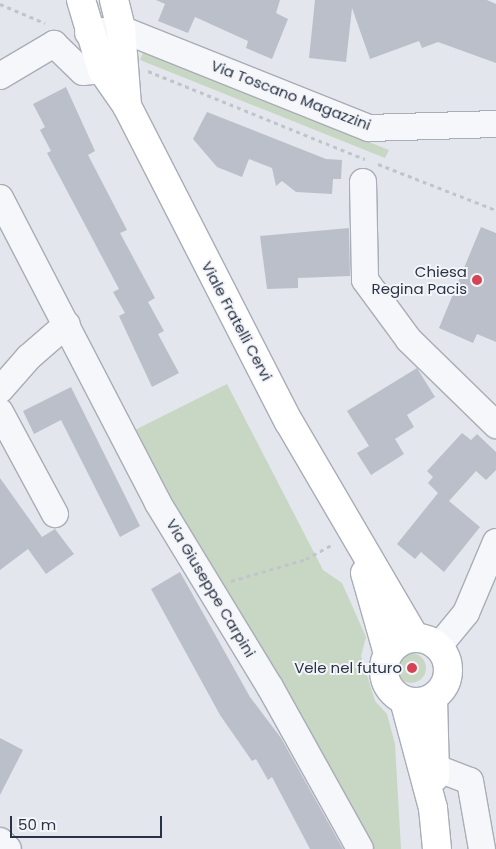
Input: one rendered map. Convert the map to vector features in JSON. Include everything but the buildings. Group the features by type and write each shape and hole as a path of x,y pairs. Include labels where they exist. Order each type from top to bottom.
{"main road":[{"name":"Viale Fratelli Cervi","path":"81,0 88,33 114,66 127,106 289,422 353,533"},
{"name":"Viale Fratelli Cervi","path":"114,0 121,29 114,66"},
{"path":"353,533 448,674 433,698 436,768 433,808"},
{"path":"353,533 388,654 385,677 392,691 404,700 416,702 433,698"},
{"path":"388,654 400,643 426,643"},
{"path":"404,700 433,808 438,849"}],"street":[{"path":"88,33 121,29"},
{"name":"Via Toscano Magazzini","path":"121,29 369,128 496,124"},
{"path":"0,76 52,34 83,72 114,66"},
{"path":"363,182 365,280 409,340 496,425"},
{"name":"Via Giuseppe Carpini","path":"0,198 68,324 158,503 211,586 360,849"},
{"path":"0,390 29,357 68,324"},
{"path":"0,412 55,514"},
{"path":"426,643 466,613 496,542"},
{"path":"436,768 470,781 482,849"},
{"path":"0,841 8,849"}],"path":[{"path":"0,4 52,34"},
{"path":"114,66 496,210"},
{"path":"211,586 306,559 353,533"}],"green space":[{"path":"143,53 389,150 385,158 140,60"},
{"path":"227,384 323,570 342,583 366,637 361,656 375,701 387,714 395,744 401,849 371,849 131,432"},
{"path":"411,653 422,657 426,668 422,679 411,683 400,679 396,668 400,657"}],"place":[{"name":"Chiesa Regina Pacis","path":"477,280"},
{"name":"Vele nel futuro","path":"412,668"}]}
